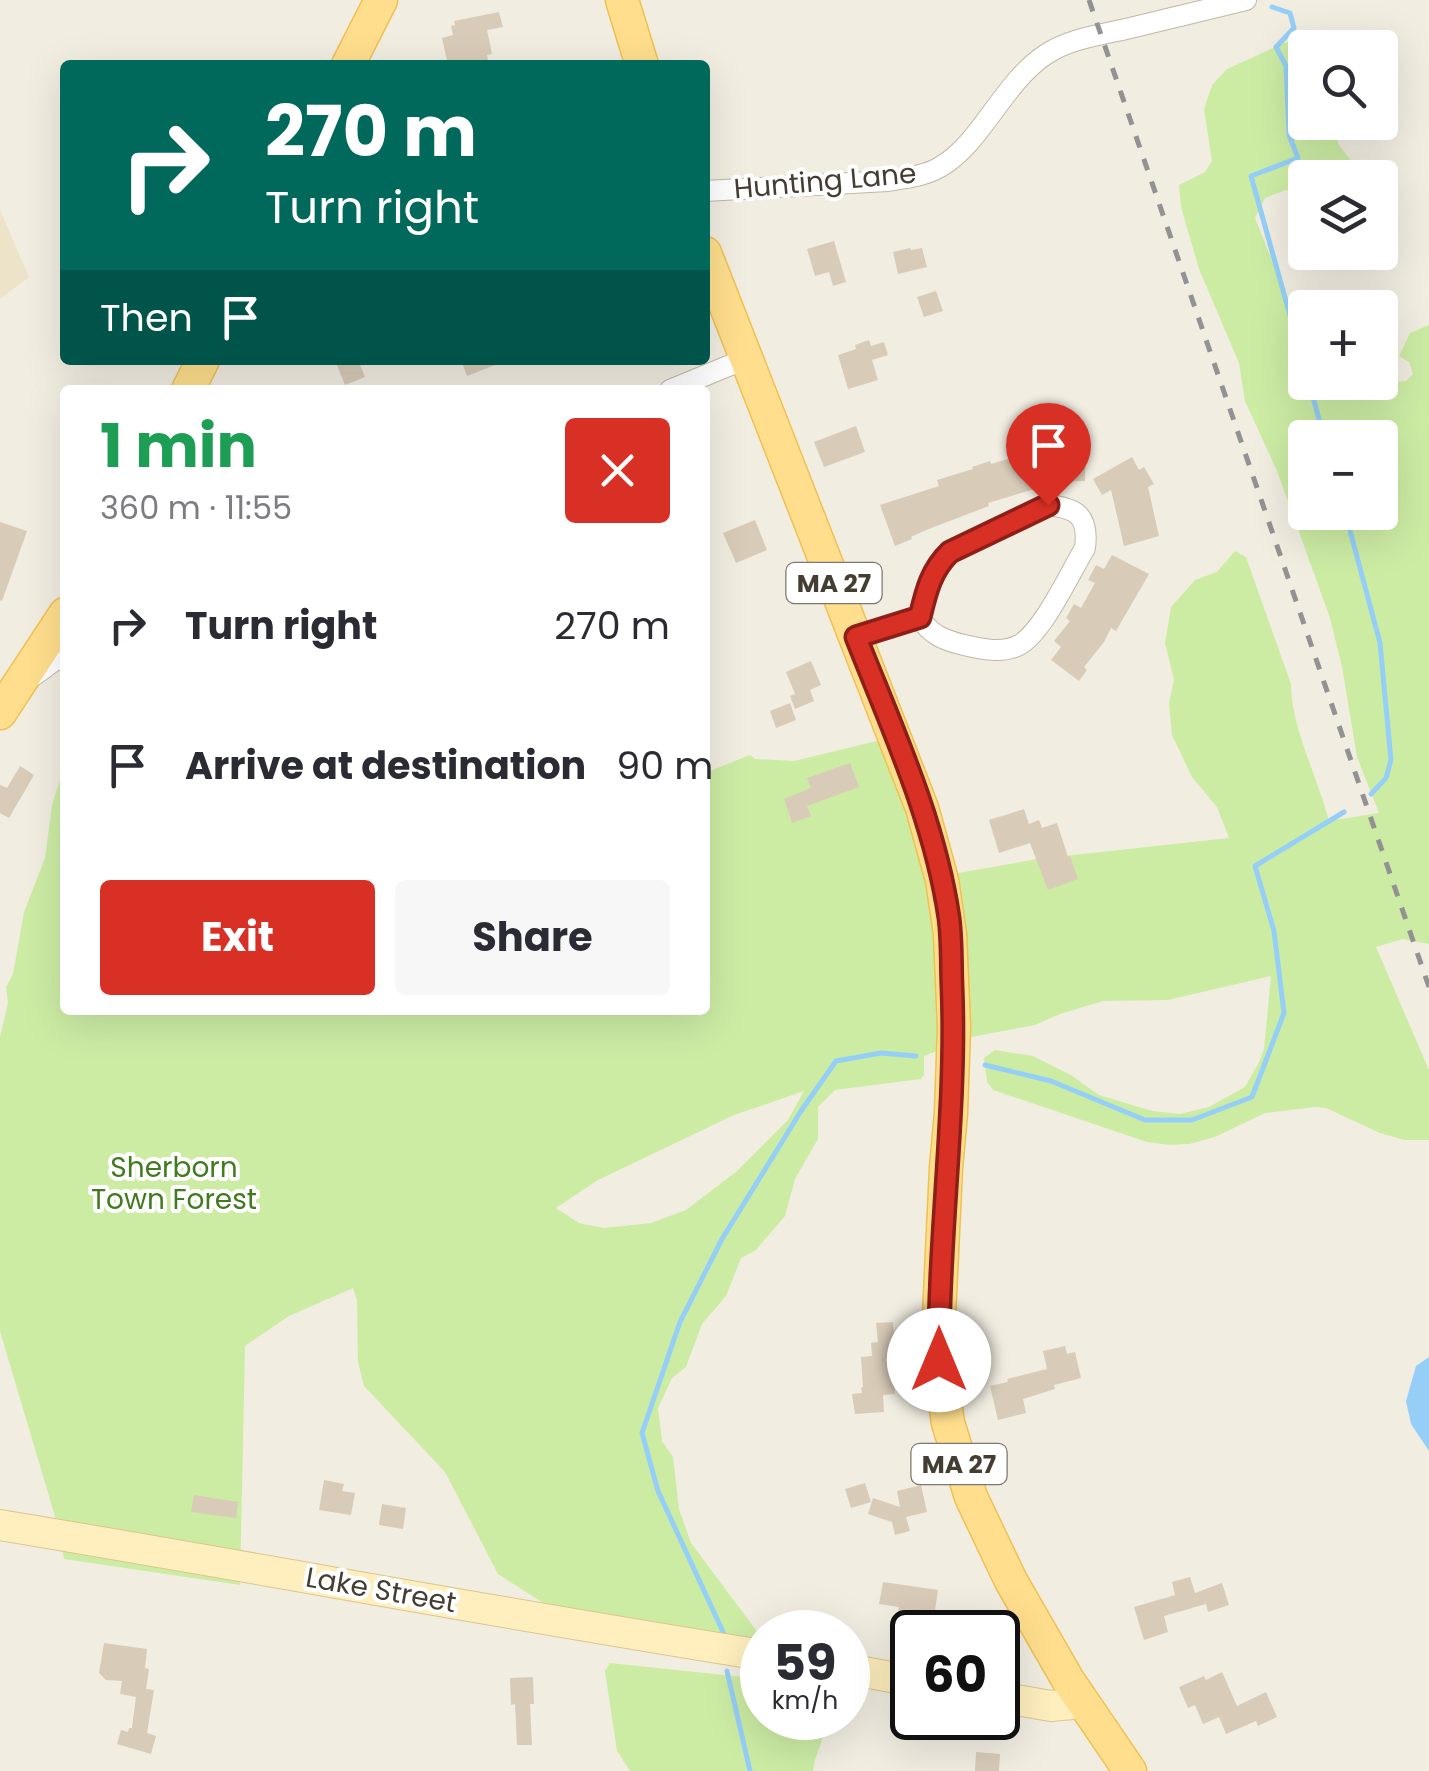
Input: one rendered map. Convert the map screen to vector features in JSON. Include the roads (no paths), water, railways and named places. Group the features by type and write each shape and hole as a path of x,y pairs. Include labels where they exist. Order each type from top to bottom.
{"main road":[{"path":"350,60 380,0"},
{"path":"622,0 640,60"},
{"name":"MA 27","path":"710,266 922,808 942,880 954,1027 939,1316 939,1360 948,1424 964,1479 991,1541 1041,1635 1130,1771"},
{"path":"8,702 60,622"}],"street":[{"name":"Hunting Lane","path":"710,191 888,181 940,168 962,152 1010,87 1045,55 1101,34 1246,0"},
{"path":"682,385 745,359"},
{"path":"1048,505 1068,507 1080,516 1088,532 1086,548 1035,632 1019,645 1006,650 953,642 928,631 920,617 928,585 938,564 950,552 1048,505"},
{"path":"856,637 920,617"},
{"path":"8,702 60,657"},
{"name":"Lake Street","path":"0,1525 740,1652"},
{"path":"1020,1701 1051,1706 1084,1703"}],"water":[{"path":"1429,1357 1429,1451 1411,1424 1406,1401 1416,1366"}],"waterway":[{"path":"1272,7 1290,13 1294,28 1276,47 1286,66 1289,135 1298,158 1251,176 1288,308"},
{"path":"1314,400 1319,420"},
{"path":"1350,530 1380,643 1391,760 1386,778 1371,794"},
{"path":"985,1065 1051,1081 1145,1120 1192,1120 1252,1097 1284,1013 1274,931 1255,866 1344,812"},
{"path":"724,1634 658,1491 642,1433 680,1322 722,1239 836,1061 881,1053 916,1056"},
{"path":"727,1671 750,1771"}],"railway":[{"path":"1089,0 1429,987"}],"park label":[{"name":"Sherborn Town Forest","path":"174,1183"}]}
